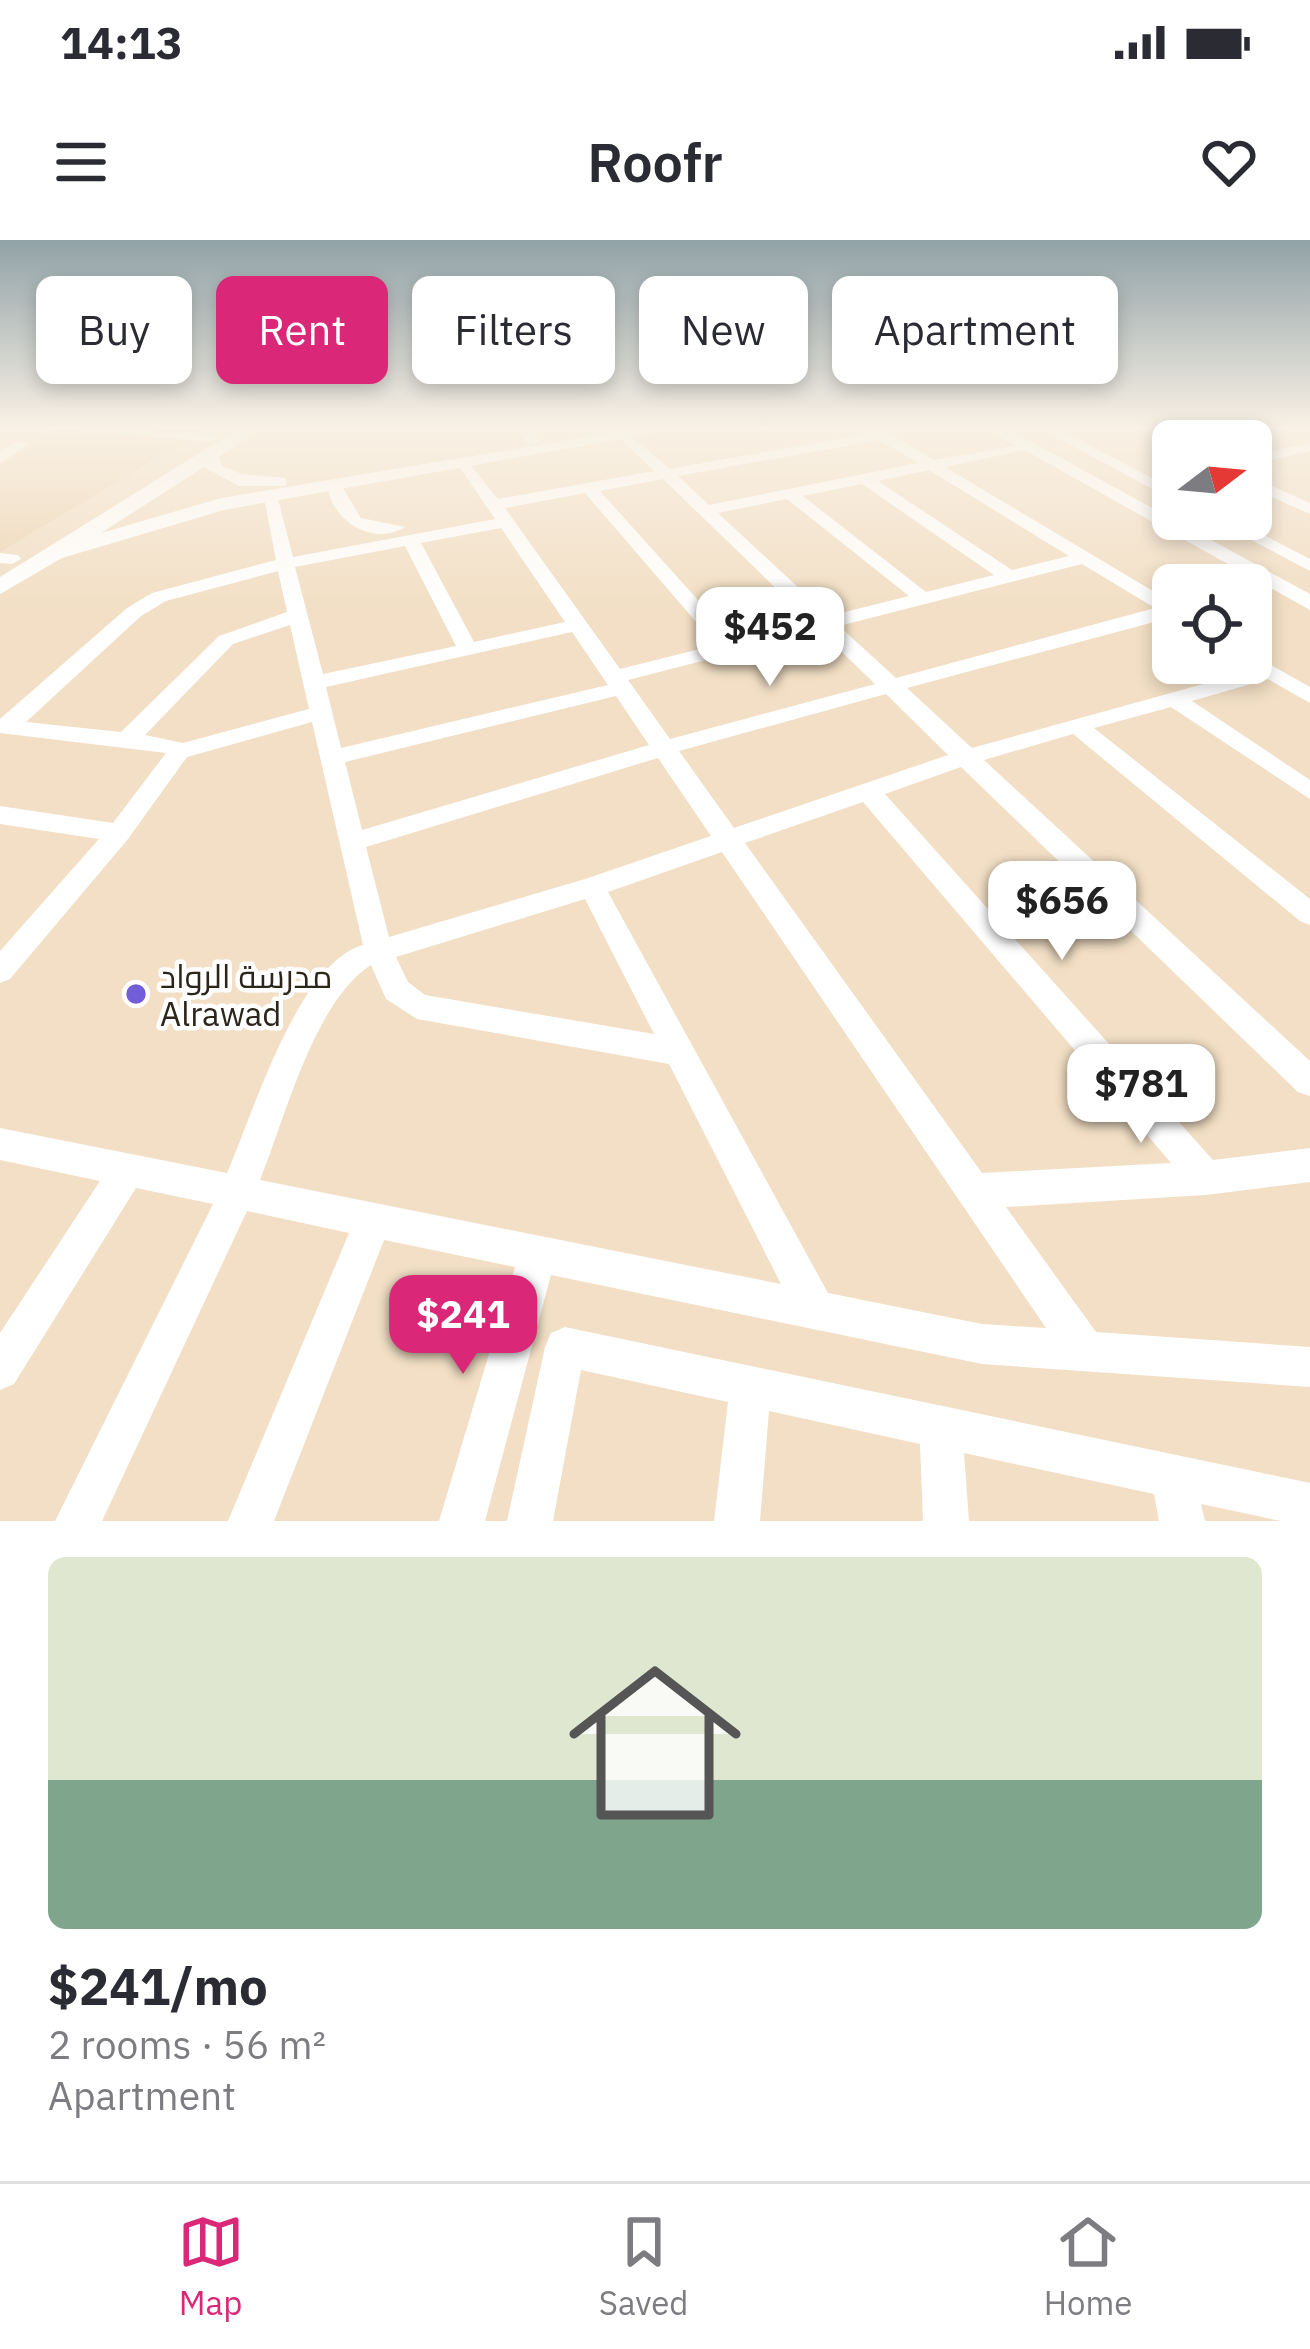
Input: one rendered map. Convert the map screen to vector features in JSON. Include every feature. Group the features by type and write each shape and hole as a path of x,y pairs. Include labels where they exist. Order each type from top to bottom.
{"main road":[{"path":"4,561 133,488"},
{"path":"0,587 148,488"},
{"path":"54,553 173,516 298,488"},
{"path":"1105,488 1225,564"},
{"path":"1236,540 1310,579"},
{"path":"1272,589 1310,604"}],"street":[{"path":"326,488 350,524 361,529 438,520"},
{"path":"482,488 978,1191 1086,1352"},
{"path":"4,727 134,612 159,597 282,564 411,540 597,488"},
{"path":"681,488 1310,1082"},
{"path":"706,511 819,488"},
{"path":"879,488 1010,578"},
{"path":"975,488 1152,598"},
{"path":"590,489 731,649"},
{"path":"1272,491 1308,507"},
{"path":"790,494 925,600"},
{"path":"269,495 378,949 398,990 417,1006 682,1053"},
{"path":"411,540 469,652"},
{"path":"1260,540 1310,566"},
{"path":"329,758 1086,557"},
{"path":"126,741 226,640 296,616"},
{"path":"351,842 664,748 1152,616"},
{"path":"314,683 579,626"},
{"path":"1272,673 1310,696"},
{"path":"78,1521 335,979 356,958 592,886 966,757 1214,684"},
{"path":"1174,699 1310,791"},
{"path":"0,971 14,935 119,833 179,752 320,713"},
{"path":"1077,726 1310,914"},
{"path":"4,727 170,746 179,752"},
{"path":"868,791 1206,1178"},
{"path":"0,815 119,833"},
{"path":"592,886 814,1310"},
{"path":"0,1144 982,1344 1310,1367"},
{"path":"978,1191 1206,1178 1310,1165"},
{"path":"0,1370 127,1170"},
{"path":"251,1521 373,1220"},
{"path":"462,1521 538,1254"},
{"path":"530,1521 566,1347 1310,1504"},
{"path":"737,1521 750,1387"},
{"path":"941,1427 946,1521"},
{"path":"1172,1475 1182,1521"}],"shaded area":[{"path":"0,488 107,488 0,552"}],"place":[{"name":"مدرسة الرواد Alrawad","path":"136,994"}]}
